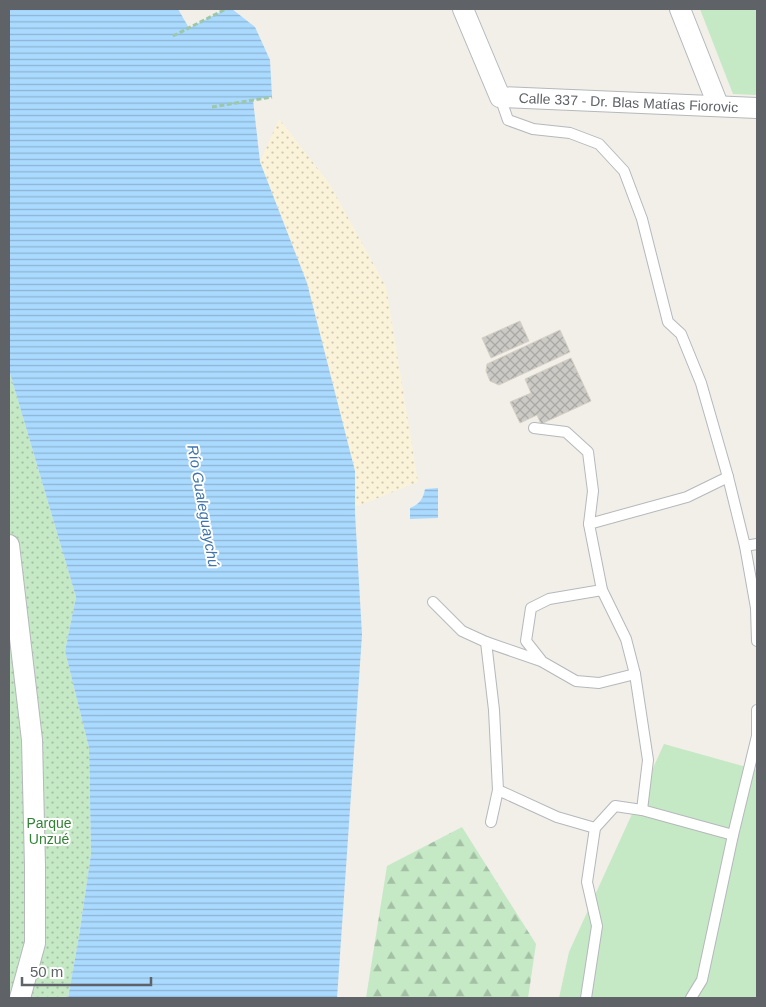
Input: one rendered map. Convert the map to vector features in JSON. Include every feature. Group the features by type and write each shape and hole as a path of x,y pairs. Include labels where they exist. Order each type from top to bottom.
{"street":[{"path":"463,9 500,97"},
{"path":"680,9 718,105"},
{"name":"Calle 337 - Dr. Blas Matías Fiorovic","path":"500,97 757,108"},
{"path":"9,545 32,740 34,808 35,943 20,998"}],"lane":[{"path":"500,97 508,120 532,129 570,133 599,144 624,172 642,219 668,322 681,334 701,383 728,477 745,546 756,608 757,641"},
{"path":"534,428 566,432 588,452 593,491 589,524 602,590 626,639 635,674 648,760 642,810"},
{"path":"589,524 687,497 728,477"},
{"path":"745,546 757,544"},
{"path":"541,661 526,641 531,608 549,599 602,590"},
{"path":"433,602 462,630 486,642 541,661 576,681 598,683 635,674"},
{"path":"486,642 494,710 498,790 491,822"},
{"path":"691,998 702,980 733,835 757,736 757,710"},
{"path":"498,790 557,817 595,828"},
{"path":"586,998 597,926 587,882 595,828 615,806 642,810 733,835"}],"path":[{"path":"173,36 226,9"},
{"path":"212,107 272,97"}],"green space":[{"path":"700,9 757,9 757,95 733,94"},
{"name":"Parque Unzué","path":"9,370 76,597 65,651 89,748 91,854 68,998 9,998"},
{"path":"664,744 757,770 757,998 559,998 569,952"},
{"path":"462,827 536,944 528,998 366,998 387,866"}],"sand":[{"path":"279,119 329,183 386,287 418,482 355,507 355,471 307,283 260,162"}],"water":[{"name":"Río Gualeguaychú","path":"9,9 178,9 189,28 226,9 232,9 255,27 270,60 272,97 253,100 260,162 307,283 355,471 355,513 362,635 337,998 68,998 91,854 89,748 65,651 76,597 9,370"},
{"path":"438,488 438,518 410,519 410,508 420,501 425,489"}],"building":[{"path":"520,321 529,341 491,358 482,338"},
{"path":"560,330 570,352 499,385 490,381 486,371 487,364"},
{"path":"571,358 591,401 541,424 537,415 520,423 510,402 531,393 525,379"}]}
